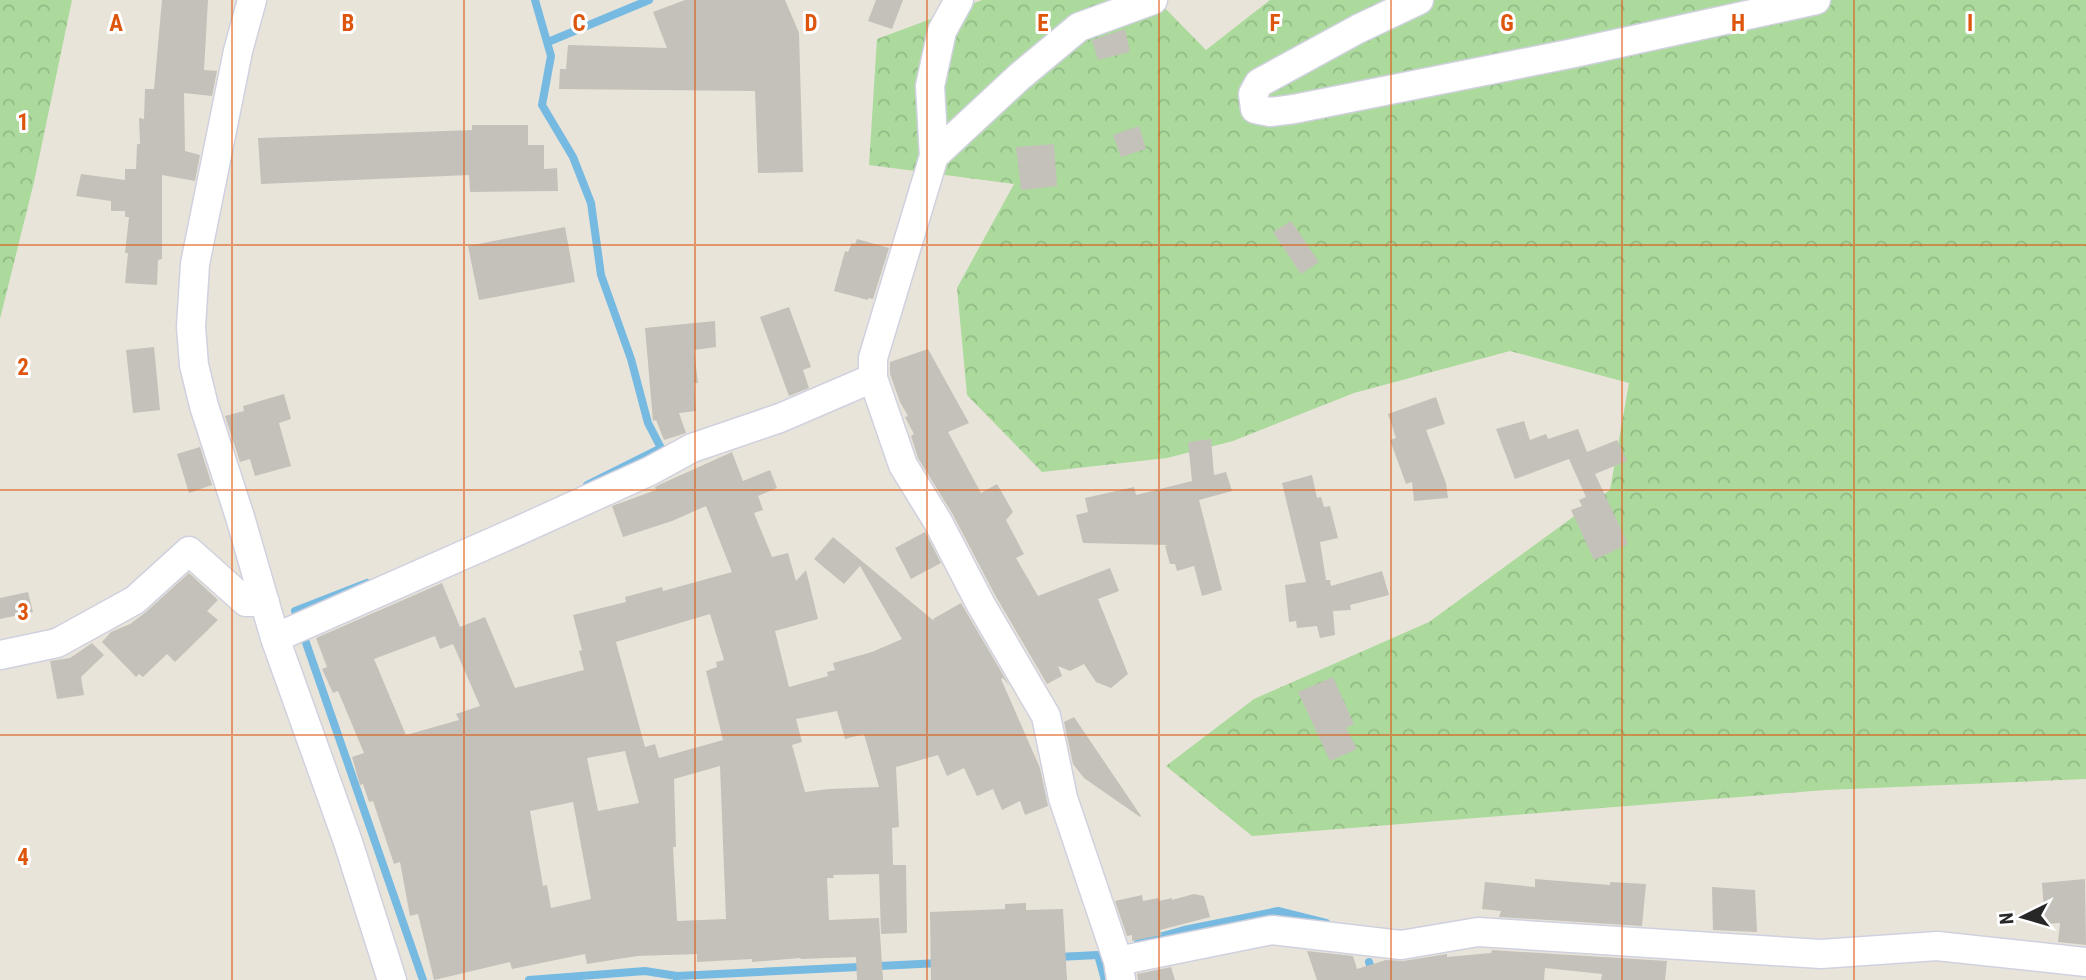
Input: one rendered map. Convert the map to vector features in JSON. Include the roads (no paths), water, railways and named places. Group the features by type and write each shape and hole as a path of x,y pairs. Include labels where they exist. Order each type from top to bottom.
{"street":[{"path":"252,0 195,264 191,327 194,365 204,406 265,602 292,630 344,829 392,980"},
{"path":"960,0 942,31 930,86 934,156 873,358 873,379 903,465 938,522 980,603 1045,716 1063,798 1120,971 1272,930 1401,945 1478,932 1821,954 1937,946 2086,962"},
{"path":"934,156 1019,77 1079,27 1153,0"},
{"path":"1419,0 1259,83 1253,94 1255,109 1269,112 1294,110 1816,0"},
{"path":"292,630 650,471 692,448 780,418 873,379"},
{"path":"0,655 57,643 135,600 189,551 246,602 265,602"}],"waterway":[{"path":"535,0 551,56 542,105 573,157 591,203 601,275 631,359 648,423 661,448 587,485"},
{"path":"548,42 649,0"},
{"path":"367,583 295,611 423,980"},
{"path":"1138,943 1184,930 1278,911 1326,923"},
{"path":"1058,957 1098,955 1105,980"},
{"path":"1369,962 1374,980"},
{"path":"677,976 940,963"},
{"path":"529,980 645,971 677,976 677,979"}]}
